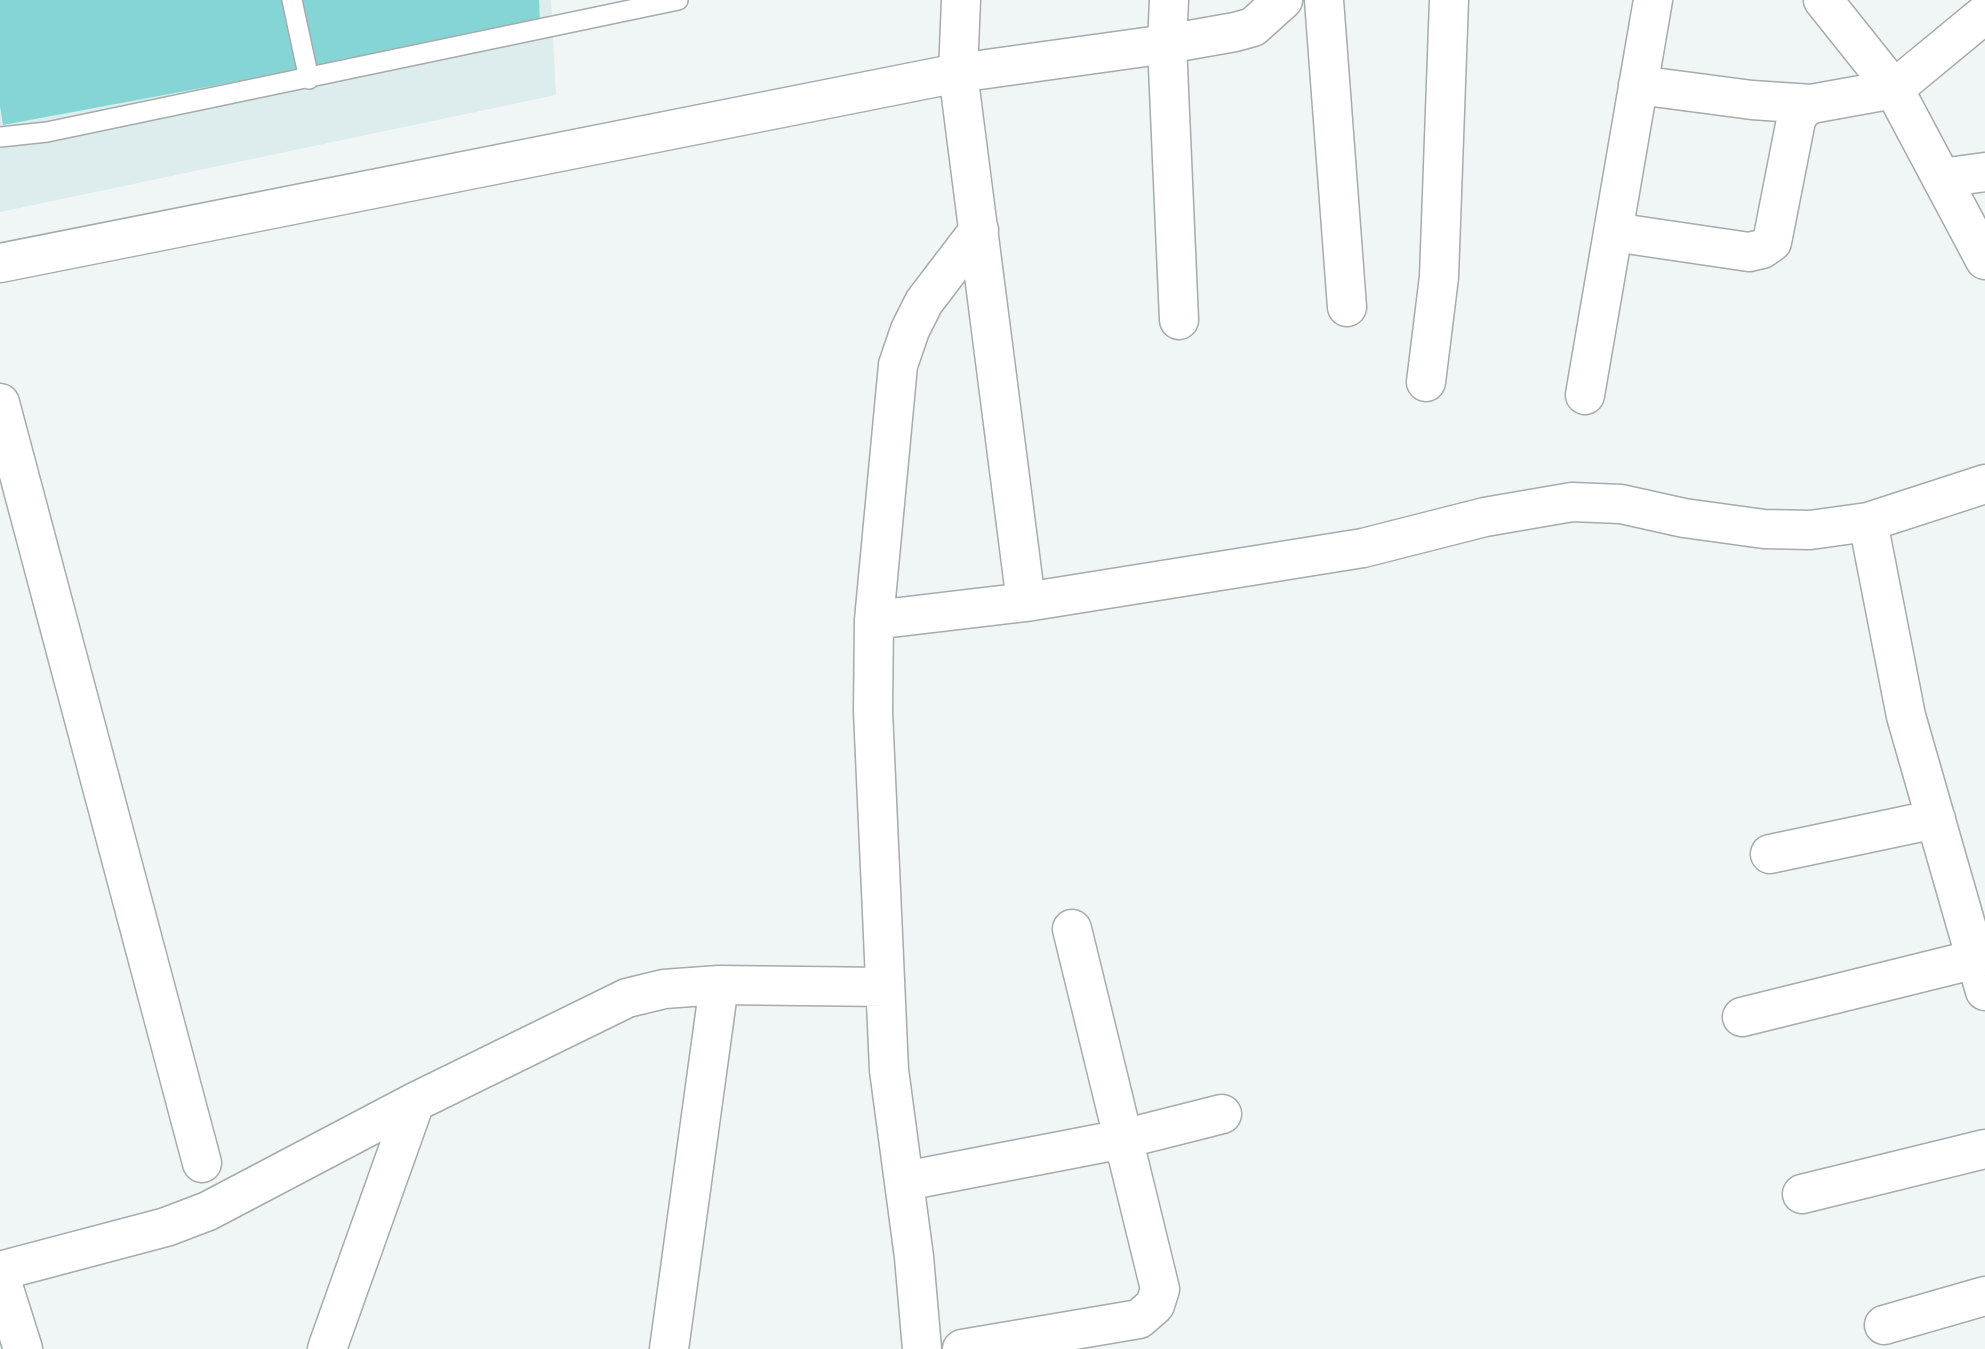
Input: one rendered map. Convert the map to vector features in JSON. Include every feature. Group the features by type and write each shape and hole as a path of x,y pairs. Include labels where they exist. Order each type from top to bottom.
{"street":[{"path":"961,0 958,73 1026,602"},
{"path":"1169,0 1167,44 1179,320"},
{"path":"0,263 958,73 1167,44 1253,27 1283,0"},
{"path":"1324,0 1347,307"},
{"path":"1426,382 1439,277 1449,0"},
{"path":"1585,395 1653,0"},
{"path":"1823,0 1894,89 1985,260"},
{"path":"1638,85 1752,100 1811,104 1894,89 1985,15"},
{"path":"1613,232 1749,252 1762,250 1772,242 1796,120 1801,110 1811,104"},
{"path":"1941,178 1985,172"},
{"path":"922,1349 914,1257 889,1070 873,711 874,620 898,365 910,330 924,302 979,230"},
{"path":"0,403 9,475 202,1163"},
{"path":"874,620 1026,602 1363,548 1485,517 1572,502 1621,504 1684,518 1765,529 1810,530 1868,522 1985,484"},
{"path":"1742,1017 1978,951 1906,716 1868,522"},
{"path":"1770,854 1936,819"},
{"path":"962,1349 1139,1319 1155,1305 1160,1289 1072,929"},
{"path":"23,1349 0,1274 166,1227 208,1211 415,1102 627,998 664,989 719,985 885,987"},
{"path":"669,1349 719,985"},
{"path":"327,1349 415,1102"},
{"path":"905,1181 1124,1139 1222,1114"},
{"path":"1802,1194 1985,1149"},
{"path":"1884,1325 1985,1296"}],"lane":[{"path":"292,0 309,79"},
{"path":"0,137 47,132 678,0"}],"shaded area":[{"path":"0,0 551,0 556,95 0,212"},
{"path":"0,0 539,0 540,25 3,125 0,106"}]}
